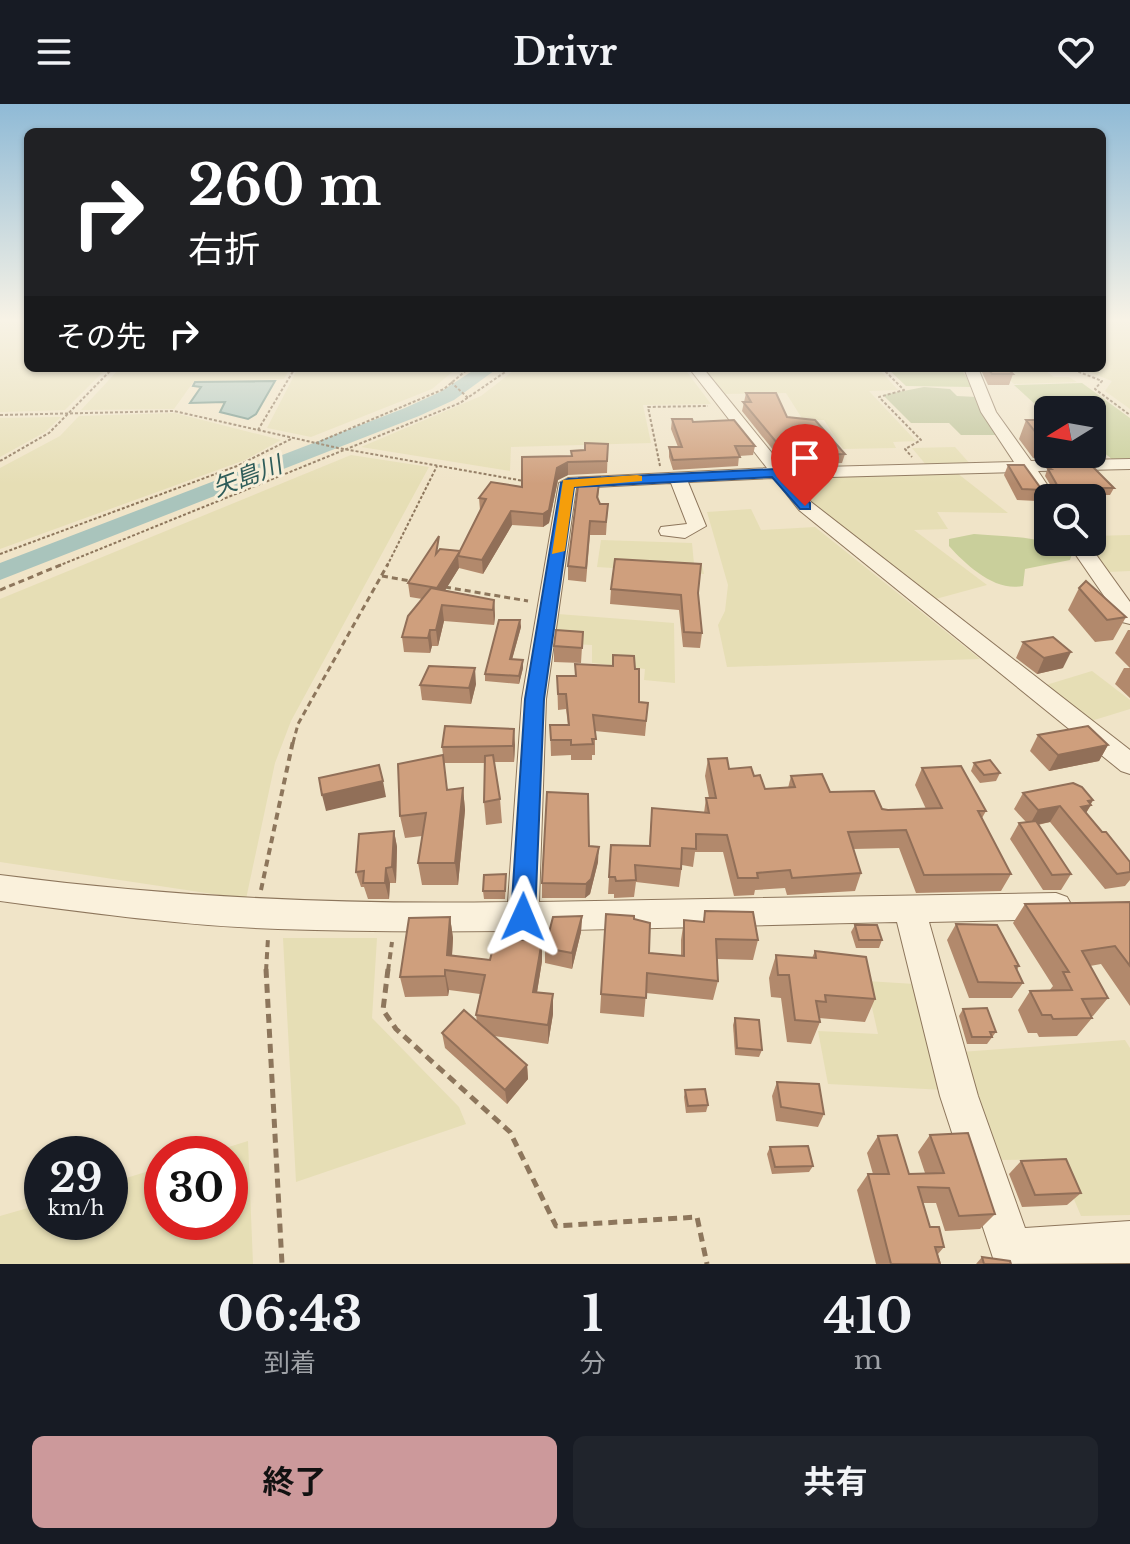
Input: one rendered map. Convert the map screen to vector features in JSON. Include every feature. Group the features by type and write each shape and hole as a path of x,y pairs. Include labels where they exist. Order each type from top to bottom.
{"street":[{"path":"702,376 805,506 1130,764"},
{"path":"974,376 989,412 1038,484"},
{"path":"523,917 534,699 568,483 776,473 1130,464"},
{"path":"668,531 685,532 697,526 669,477"},
{"path":"1087,556 1130,617"},
{"path":"0,888 90,900 265,914 397,918 1083,905"},
{"path":"909,907 959,1096 1015,1257 1130,1242"}],"path":[{"path":"0,461 49,433 105,376"},
{"path":"258,430 290,376"},
{"path":"316,443 424,399 459,376"},
{"path":"0,590 347,450 468,398 499,376"},
{"path":"890,376 904,390 879,397 921,440 905,449 922,469"},
{"path":"1090,376 1102,381 1095,389 1130,415"},
{"path":"451,382 468,398"},
{"path":"669,477 648,407 725,405"},
{"path":"0,415 174,411 347,450 519,481 568,483"},
{"path":"0,554 237,466 293,438"},
{"path":"282,1264 265,956 265,914 281,787 298,724 382,576 437,466"},
{"path":"382,576 413,581"},
{"path":"443,586 549,604"},
{"path":"397,918 384,983 383,1010 396,1029 510,1132 556,1226 697,1217 707,1264"}],"shaded area":[{"path":"0,376 99,376 65,410 0,412"},
{"path":"112,376 286,376 284,379 194,381 174,409 81,410"},
{"path":"294,376 447,376 432,389 311,437 267,428"},
{"path":"507,376 690,376 711,404 643,405 651,443 511,447 510,471 361,447 481,396"},
{"path":"711,376 885,376 898,390 869,391 916,441 893,442 896,448 843,449 824,420 803,420 786,393 725,394"},
{"path":"1005,376 1069,377 1077,382 1014,384"},
{"path":"1100,376 1130,376 1130,409 1105,391 1112,381"},
{"path":"175,413 281,440 245,460 0,549 0,468 60,436 79,416"},
{"path":"61,417 45,432 0,457 0,418"},
{"path":"955,447 971,465 927,466 912,448"},
{"path":"351,455 429,467 291,721 275,763 246,899 0,862 0,599"},
{"path":"957,473 1008,513 937,512 948,529 914,530 987,585 932,600 806,498 786,476"},
{"path":"751,509 761,530 815,527 980,659 727,667 718,625 725,611 728,585 707,512"},
{"path":"1130,535 1130,571 1108,572 1097,556 1106,556 1106,536"},
{"path":"601,540 692,543 694,564 702,565 704,574 597,567"},
{"path":"558,614 674,623 675,683 644,680 645,669 592,663 592,645 553,643"},
{"path":"1092,671 1130,700 1130,709 1091,721 1046,685"},
{"path":"283,938 377,938 372,1018 459,1107 466,1124 296,1182"},
{"path":"866,981 915,984 945,1090 828,1084 818,1031 878,1034"},
{"path":"1125,1040 1130,1048 1130,1215 1081,1216 1057,1159 999,1160 961,1052"},
{"path":"248,1141 253,1264 0,1264 0,1216 24,1209 24,1240 128,1240 128,1177 144,1173 144,1240 248,1240"}],"green space":[{"path":"896,376 966,376 972,387 906,386"},
{"path":"1082,383 1100,396 1034,396 1034,403 1014,385"},
{"path":"924,387 950,389 957,396 977,397 997,435 961,435 949,423 911,423 883,395"},
{"path":"1106,400 1130,418 1130,459 1113,460 1106,454"},
{"path":"974,534 1034,540 1034,556 1071,556 1070,560 1025,569 1023,586 1012,587 992,581 973,569 949,546 949,539"}],"water":[{"path":"275,381 256,414 248,419 220,412 225,402 190,403 201,387 193,386 195,382"}],"building":[{"path":"746,393 776,393 787,417 815,420 845,454 787,455 743,402 751,402"},
{"path":"672,419 692,419 693,422 734,420 755,446 735,446 740,457 673,460 669,447 682,447"},
{"path":"1026,420 1034,420 1034,430"},
{"path":"585,443 608,444 607,461 568,462 557,468 549,510 543,514 511,511 482,560 458,556 486,499 479,498 491,482 522,487 522,457 572,456 571,451 585,450"},
{"path":"1008,465 1024,465 1038,484 1034,484 1034,490 1022,489"},
{"path":"1094,468 1114,488 1106,488 1106,484 1056,484 1048,469"},
{"path":"600,477 597,497 600,504 608,504 606,522 590,521 586,568 568,566 579,478"},
{"path":"439,536 436,554 440,549 460,551 437,588 408,583"},
{"path":"615,559 701,564 698,593 702,633 684,632 681,595 611,589"},
{"path":"1086,581 1126,617 1107,620 1079,588"},
{"path":"431,588 494,600 493,610 442,605 436,630 430,630 428,638 402,637 408,616"},
{"path":"499,620 520,620 510,659 523,660 519,676 485,674"},
{"path":"556,630 583,632 582,648 554,646"},
{"path":"1053,637 1071,652 1044,658 1023,642"},
{"path":"613,655 634,656 635,669 639,669 639,702 648,703 646,721 593,715 596,739 592,739 593,744 571,745 571,740 551,740 550,725 569,725 566,694 558,694 557,676 576,676 575,664 613,666"},
{"path":"429,666 475,668 469,688 420,685"},
{"path":"445,726 514,729 513,746 442,747"},
{"path":"1088,726 1108,745 1058,755 1038,735"},
{"path":"443,755 447,790 463,788 455,863 418,863 426,813 400,816 398,764"},
{"path":"493,755 500,799 484,802 485,756"},
{"path":"727,758 729,769 751,767 754,776 760,775 765,789 795,787 791,776 822,774 830,792 874,791 882,809 888,810 942,808 922,768 961,766 986,811 978,811 1011,874 924,875 906,830 848,832 861,873 792,878 790,870 757,873 758,878 738,878 727,835 696,834 696,849 682,848 681,869 635,865 636,880 616,881 615,877 609,877 611,845 650,846 652,808 709,813 706,798 716,798 708,759"},
{"path":"990,760 1000,773 984,775 974,763"},
{"path":"379,765 383,781 322,795 319,778"},
{"path":"1073,783 1082,787 1093,800 1088,801 1091,805 1081,807 1130,862 1130,872 1117,874 1060,806 1038,810 1023,793"},
{"path":"547,792 588,794 589,846 599,847 591,879 586,884 542,883"},
{"path":"1036,821 1071,874 1052,875 1019,823"},
{"path":"394,831 392,867 386,868 385,883 363,883 364,871 356,872 359,834"},
{"path":"506,874 505,891 483,891 484,875"},
{"path":"1130,902 1130,966 1115,946 1082,951 1108,998 1082,999 1092,1018 1053,1019 1051,1015 1042,1015 1030,991 1072,990 1063,972 1069,972 1025,904"},
{"path":"705,911 753,912 758,940 716,939 718,981 647,973 646,998 601,994 606,914 634,916 634,919 650,923 649,953 684,956 684,920 704,922"},
{"path":"582,916 572,953 545,948 553,917"},
{"path":"450,917 447,955 490,960 493,948 503,939 542,941 533,992 553,994 548,1025 476,1015 485,975 445,970 445,976 400,977 409,918"},
{"path":"956,924 997,925 1019,966 1015,966 1023,983 978,982"},
{"path":"855,925 877,925 882,940 859,940"},
{"path":"815,951 866,957 875,999 825,995 826,1002 816,1001 820,1022 795,1020 789,975 778,975 776,955 816,958"},
{"path":"987,1008 996,1032 990,1032 992,1037 972,1037 963,1009"},
{"path":"464,1010 527,1065 505,1090 442,1033"},
{"path":"735,1018 759,1020 762,1050 737,1048"},
{"path":"777,1082 819,1084 824,1114 781,1107"},
{"path":"705,1089 708,1105 688,1106 685,1090"},
{"path":"968,1133 995,1214 959,1216 949,1188 918,1187 930,1227 939,1227 944,1247 935,1247 940,1264 891,1264 868,1174 889,1174 878,1136 897,1135 909,1174 944,1173 930,1135"},
{"path":"808,1146 813,1166 775,1167 770,1147"},
{"path":"1066,1159 1081,1193 1035,1195 1021,1161"},
{"path":"982,1257 1010,1261 1011,1264 984,1264"}],"waterway":[{"name":"矢島川","path":"0,572 412,412 447,396 477,376"}],"slow traffic":[{"path":"557,551 568,483 637,478"}],"route":[{"path":"523,917 534,699 568,483 776,473 805,506"}]}
